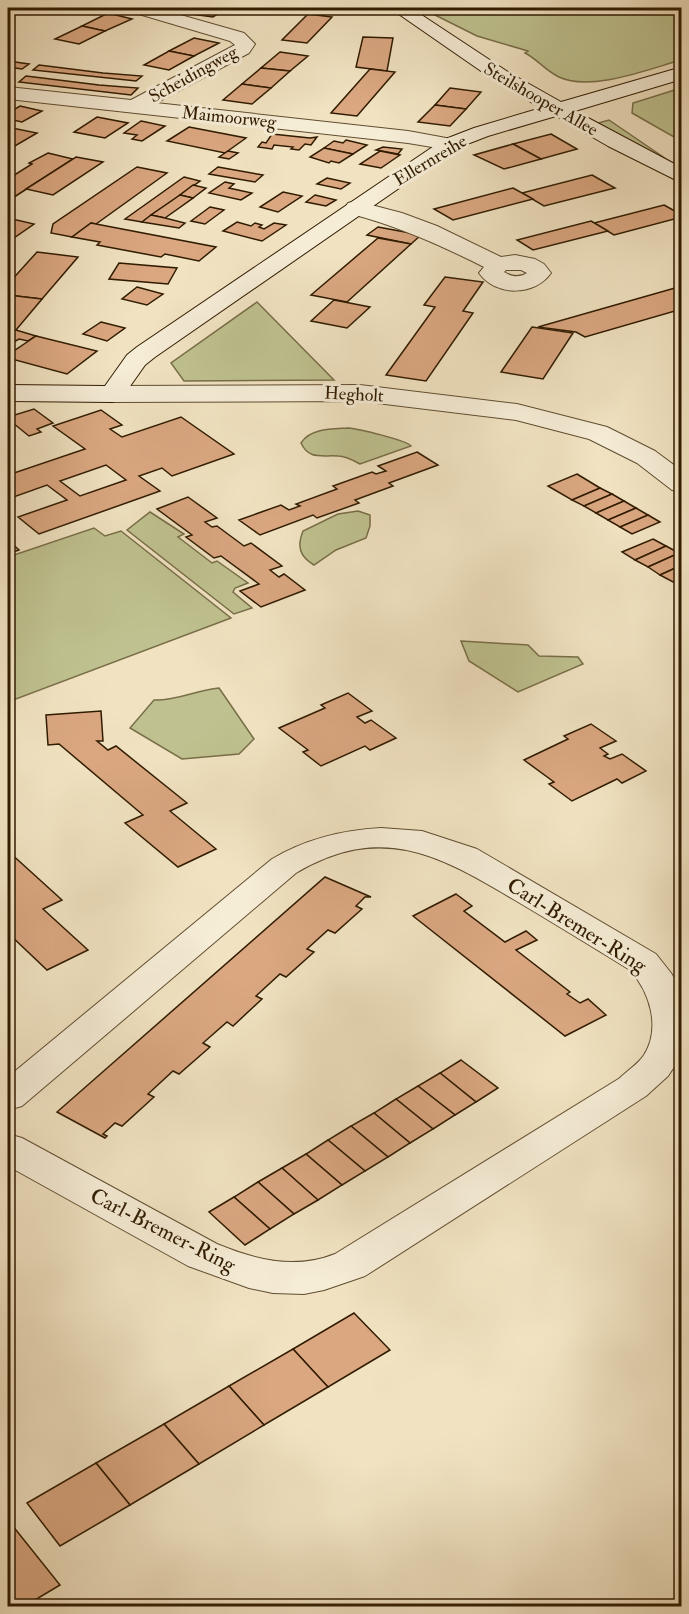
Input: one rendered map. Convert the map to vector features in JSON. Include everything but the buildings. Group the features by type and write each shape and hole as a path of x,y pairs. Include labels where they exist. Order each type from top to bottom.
{"street":[{"name":"Scheidingweg","path":"134,107 242,49 245,44 237,37 138,8"},
{"name":"Steilshooper Allee","path":"403,10 504,56"},
{"name":"Steilshooper Allee","path":"403,10 472,59 681,177"},
{"name":"Ellernreihe","path":"112,394 141,356 450,144 481,132 681,73"},
{"name":"Steilshooper Allee","path":"567,90 613,114"},
{"name":"Maimoorweg","path":"8,93 398,136 450,144"},
{"path":"654,140 681,160"},
{"name":"Ellernreihe","path":"356,208 394,218 429,231 498,265"},
{"name":"Hegholt","path":"8,393 360,393 518,412 598,433 646,457 681,484"},
{"name":"Carl-Bremer-Ring","path":"8,1097 284,866 312,849 347,842 372,839 429,843 459,854 643,962 661,982 670,1005 669,1029 664,1053 633,1087 350,1265 315,1278 298,1279 262,1275 216,1261 141,1223 8,1148"}],"green space":[{"path":"421,8 681,8 681,60 620,78 587,82 572,81 550,72 525,53 528,51 477,36"},
{"path":"681,88 681,141 632,113 633,103"},
{"path":"609,120 678,167 595,124"},
{"path":"257,302 334,380 184,381 171,363"},
{"path":"348,428 392,438 411,446 360,464 344,457 312,454 301,443 310,434 316,432"},
{"path":"358,511 370,515 370,526 366,538 336,550 314,565 305,558 300,546 303,531 338,514"},
{"path":"150,512 184,534 178,537 212,563 217,561 248,583 235,588 233,592 252,608 234,614 127,530"},
{"path":"94,528 105,536 121,531 231,618 8,702 8,557"},
{"path":"461,641 528,645 539,656 578,657 583,664 518,692 469,661"},
{"path":"219,688 254,739 239,754 182,759 130,728 154,700 171,699"}]}
